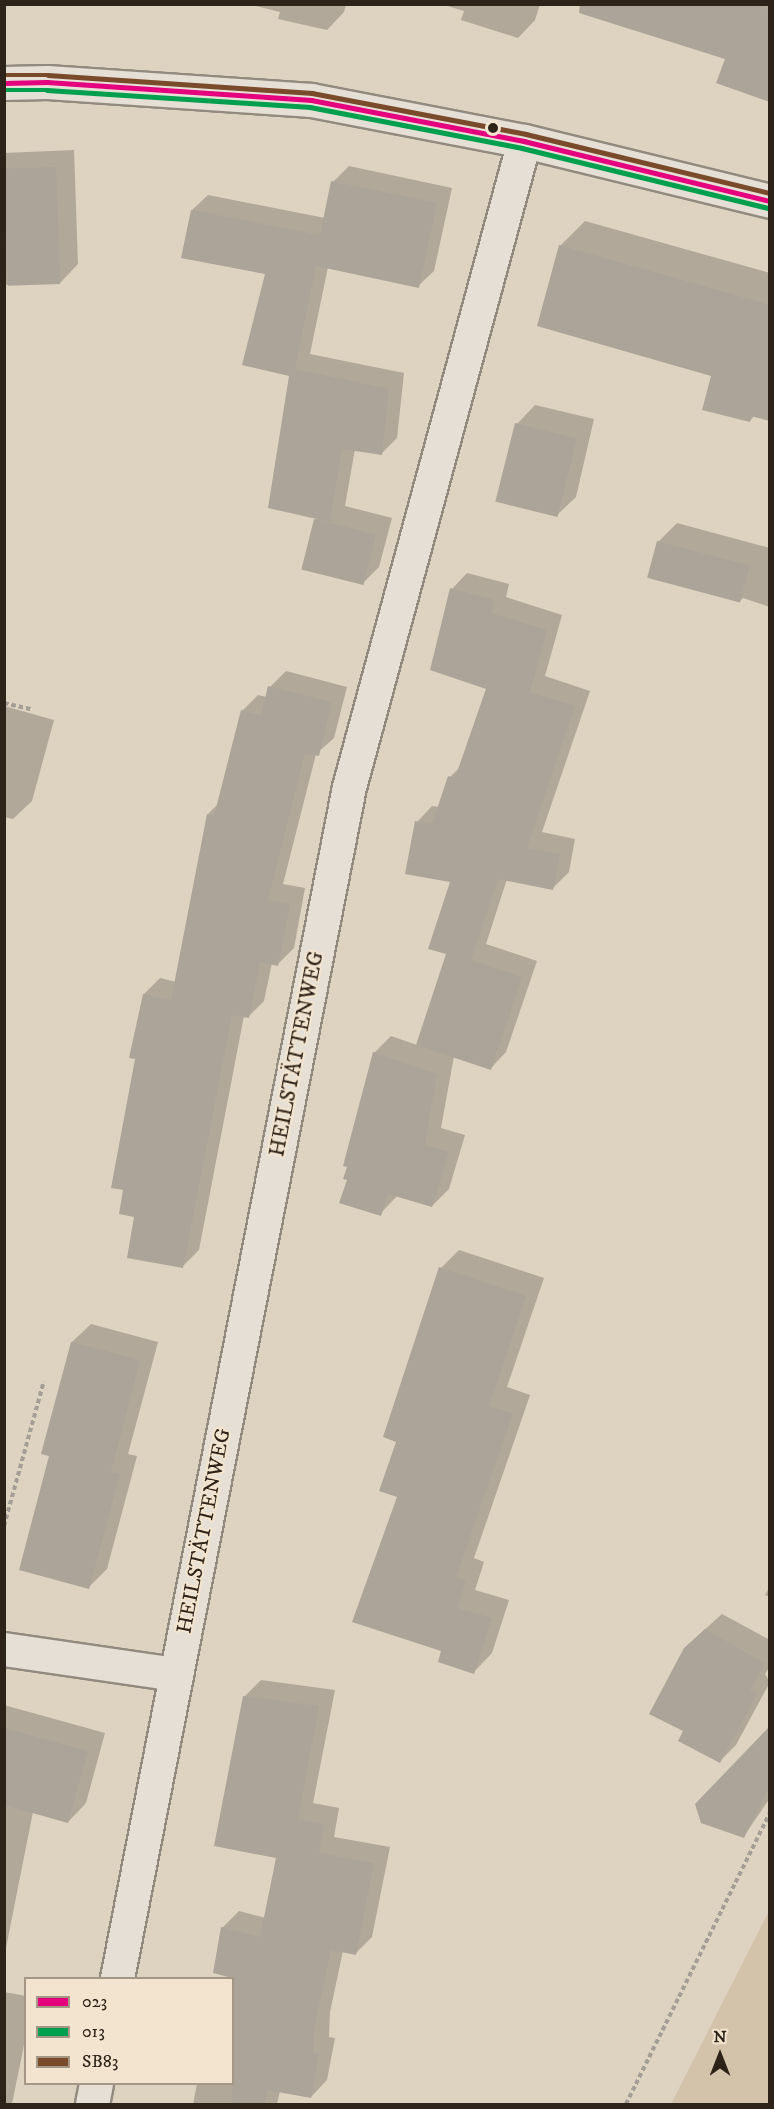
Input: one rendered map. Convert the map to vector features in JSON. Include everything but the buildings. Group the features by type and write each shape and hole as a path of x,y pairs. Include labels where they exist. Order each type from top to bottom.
{"street":[{"path":"4,83 47,82 311,100 524,141 770,201"},
{"name":"HEILSTÄTTENWEG","path":"117,1977 349,787 524,141"},
{"path":"4,1649 177,1674"},
{"path":"92,2104 96,2085"}],"path":[{"path":"4,703 31,709"},
{"path":"4,1526 44,1381"},
{"path":"626,2104 770,1812"}],"shaded area":[{"path":"769,1911 769,2104 671,2104"}],"transit line":[{"name":"SB83","path":"4,75 48,75 312,93 526,134 770,193"},
{"name":"023","path":"4,83 47,82 311,100 524,141 770,201"},
{"name":"013","path":"4,90 47,90 310,107 522,148 768,208"}]}
